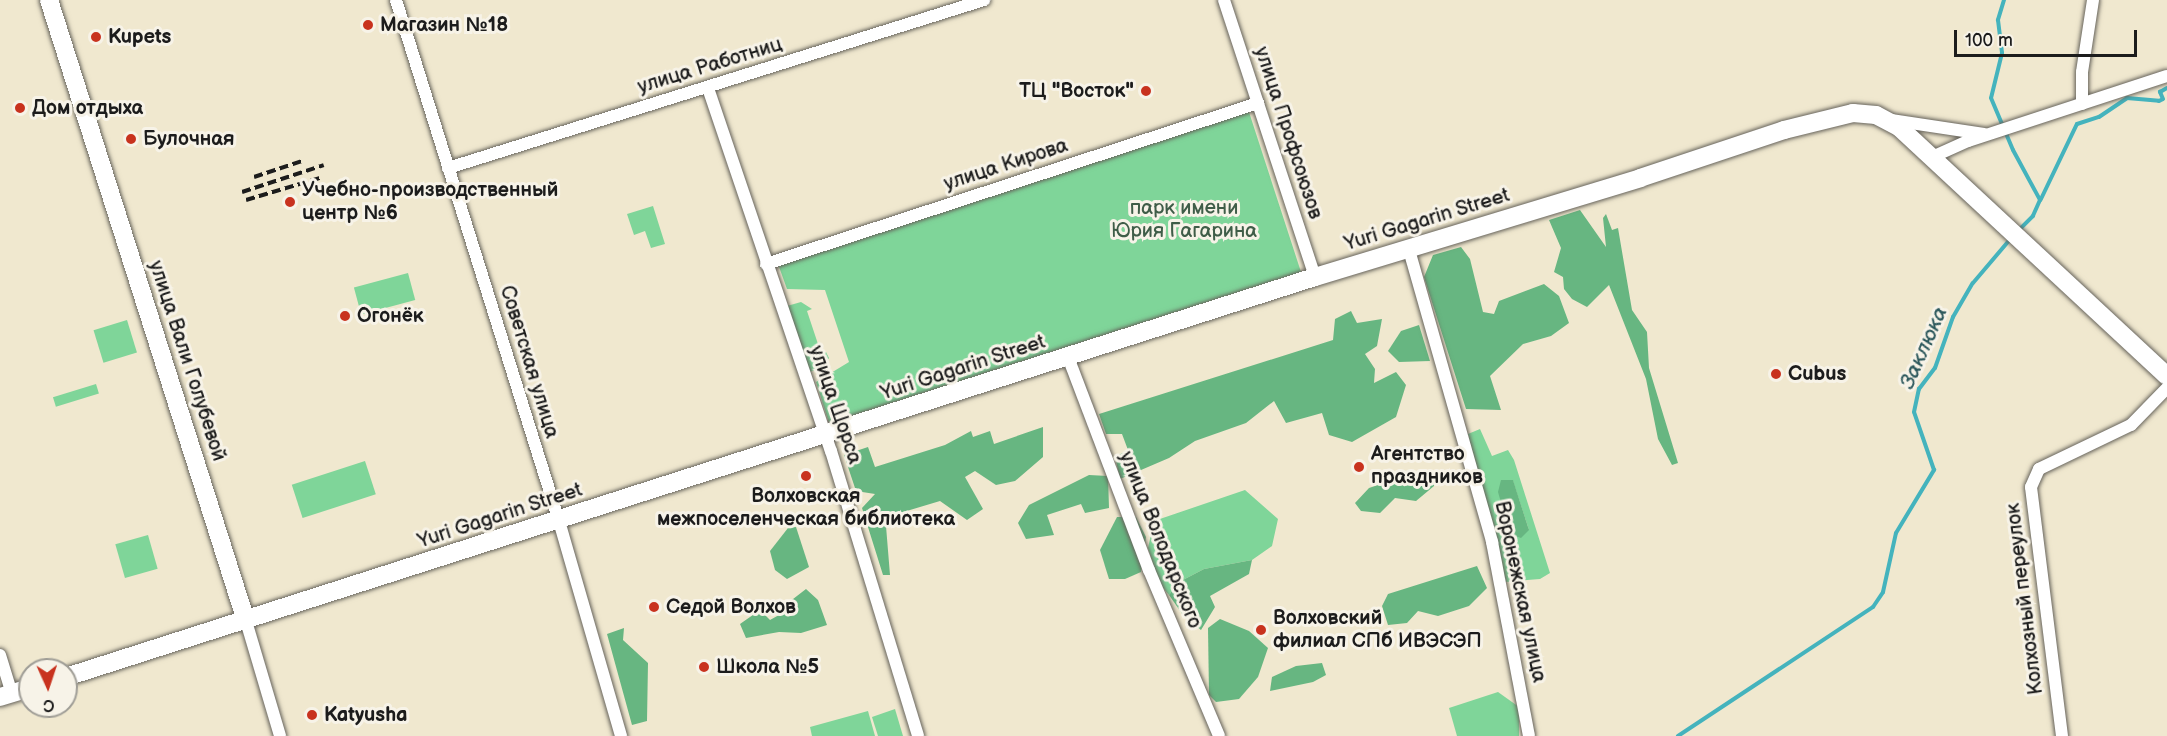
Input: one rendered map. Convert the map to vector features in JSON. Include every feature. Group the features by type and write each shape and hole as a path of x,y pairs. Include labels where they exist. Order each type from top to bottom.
{"main road":[{"name":"улица Вали Голубевой","path":"49,0 246,621"},
{"name":"Yuri Gagarin Street","path":"78,673 825,436 1315,277 1409,250 1814,121 1853,112 1881,118"},
{"path":"1881,118 1930,158 2167,376"}],"street":[{"name":"Советская улица","path":"397,0 559,521 621,736"},
{"name":"улица Работниц","path":"448,168 984,0"},
{"name":"улица Профсоюзов","path":"1224,0 1315,277"},
{"path":"2082,104 2082,72 2093,0"},
{"path":"1930,158 1988,134 2167,76"},
{"name":"улица Щорса","path":"708,88 825,436 918,736"},
{"name":"улица Кирова","path":"766,264 1258,104"},
{"path":"1881,118 1924,122 1988,134"},
{"name":"Воронежская улица","path":"1409,250 1492,542 1528,736"},
{"name":"улица Володарского","path":"1068,357 1149,570 1219,736"},
{"name":"Колхозный переулок","path":"2062,736 2031,488 2039,469 2131,425 2167,388"},
{"name":"улица Вали Голубевой","path":"246,621 280,736"},
{"path":"0,655 6,696"}],"green space":[{"name":"парк имени Юрия Гагарина","path":"1248,109 1301,272 829,423 816,382 849,362 825,290 787,289 778,264"},
{"path":"653,206 665,244 651,248 645,231 634,235 627,214"},
{"path":"1580,210 1606,247 1603,218 1606,214 1612,230 1618,228 1632,310 1647,332 1649,368 1678,463 1672,465 1658,439 1646,379 1609,285 1587,307 1572,299 1564,289 1563,277 1554,272 1561,248 1549,220"},
{"path":"1461,247 1470,259 1483,312 1494,314 1499,301 1544,284 1559,296 1569,323 1551,336 1523,344 1490,376 1501,410 1466,409 1424,277 1433,255"},
{"path":"408,273 415,300 361,315 354,287"},
{"path":"801,302 812,309 807,311 821,353 826,352 829,358 822,367 810,372 787,306"},
{"path":"1351,311 1357,323 1382,319 1377,346 1365,354 1375,369 1374,383 1396,372 1406,385 1396,417 1352,442 1329,435 1322,413 1286,423 1274,401 1246,423 1195,441 1169,458 1120,479 1115,457 1128,450 1122,434 1106,434 1099,414 1333,340 1335,319"},
{"path":"127,320 137,353 103,363 94,330"},
{"path":"1419,325 1430,361 1399,362 1388,351 1401,331"},
{"path":"96,384 99,394 56,407 53,397"},
{"path":"1043,427 1043,457 1015,481 996,485 975,471 965,477 983,509 967,520 940,501 900,513 886,526 890,575 883,575 862,508 875,494 856,491 844,455 868,447 875,467 945,445 971,431 973,437 990,431 994,444"},
{"path":"1480,429 1492,456 1508,450 1514,460 1550,573 1540,579 1505,582 1468,434","holes":["1502,480 1513,481 1529,530"]},
{"path":"365,461 376,494 303,518 292,485"},
{"path":"1423,470 1434,477 1434,486 1416,501 1395,498 1380,513 1361,511 1355,503 1369,488"},
{"path":"1089,475 1108,476 1109,508 1085,513 1081,504 1047,515 1054,535 1026,539 1018,523 1029,505"},
{"path":"1501,480 1513,480 1529,530 1521,538 1510,534 1498,492"},
{"path":"1245,490 1278,519 1272,546 1252,560 1204,569 1179,582 1169,595 1159,583 1148,548 1154,521"},
{"path":"1117,517 1136,517 1146,537 1141,572 1125,579 1109,579 1100,550"},
{"path":"796,527 809,567 787,579 775,570 770,551 788,528"},
{"path":"148,535 158,569 125,578 115,544"},
{"path":"1252,560 1249,574 1210,596 1215,607 1201,630 1185,618 1169,595 1179,582 1204,569"},
{"path":"1477,566 1487,588 1469,606 1438,616 1418,611 1407,623 1388,625 1382,606 1388,594"},
{"path":"806,589 818,600 827,625 801,633 779,632 746,638 740,624 760,610 770,620 779,615 784,606"},
{"path":"1220,619 1249,631 1268,648 1258,677 1239,699 1216,702 1209,695 1208,628"},
{"path":"624,628 623,640 648,663 647,721 632,725 607,634"},
{"path":"1322,663 1326,675 1313,682 1270,691 1272,677 1296,666"},
{"path":"1498,692 1519,707 1519,736 1457,736 1449,708"},
{"path":"895,709 903,736 878,736 872,717"},
{"path":"868,711 875,736 812,736 810,727"}],"waterway":[{"name":"Заклюка","path":"2004,0 1998,20 2002,53 1991,98 2013,150 2040,200 2033,216 2019,230"},
{"path":"2041,199 2077,124 2099,117 2127,98 2159,101 2163,99 2160,92 2167,88"},
{"name":"Заклюка","path":"1678,736 1873,607 1883,592 1896,533 1934,470 1914,412 1919,389 1935,368 1953,317 1973,283 2012,237"}],"railway":[{"path":"254,177 302,161"},
{"path":"242,192 324,165"},
{"path":"246,200 323,177"}],"place":[{"name":"Магазин №18","path":"368,25"},
{"name":"Kupets","path":"96,37"},
{"name":"ТЦ \"Восток\"","path":"1146,91"},
{"name":"Дом отдыха","path":"20,108"},
{"name":"Булочная","path":"131,139"},
{"name":"Учебно-производственный центр №6","path":"290,202"},
{"name":"Огонёк","path":"345,316"},
{"name":"Cubus","path":"1776,374"},
{"name":"Агентство праздников","path":"1359,467"},
{"name":"Волховская межпоселенческая библиотека","path":"806,476"},
{"name":"Седой Волхов","path":"654,607"},
{"name":"Волховский филиал СПб ИВЭСЭП","path":"1261,630"},
{"name":"Школа №5","path":"704,667"},
{"name":"Katyusha","path":"312,715"}]}
